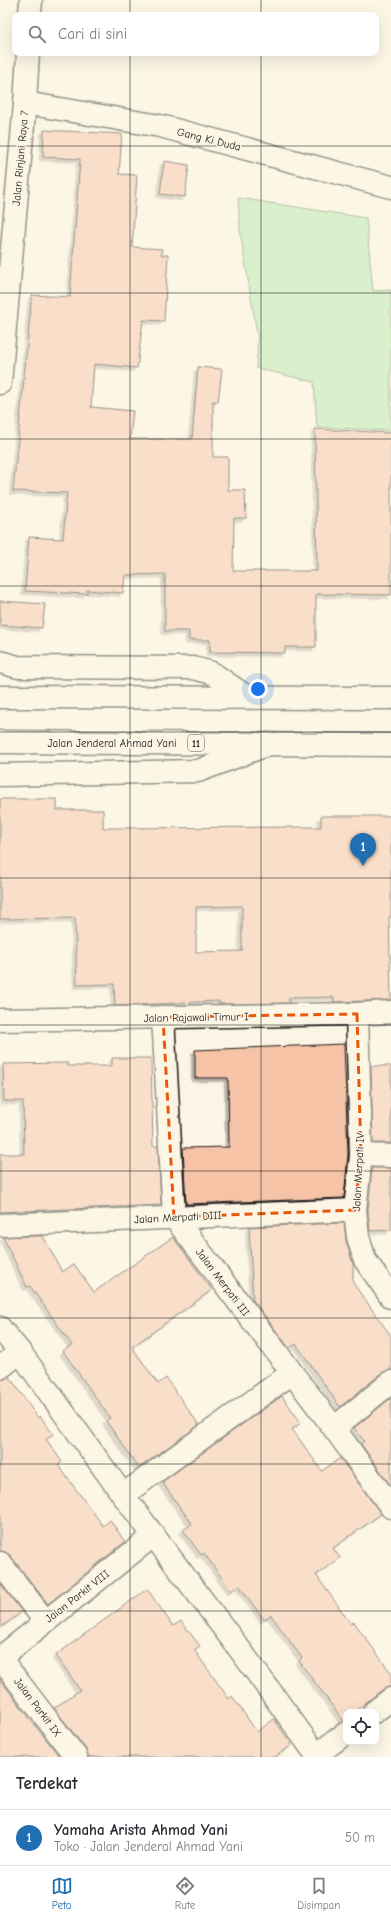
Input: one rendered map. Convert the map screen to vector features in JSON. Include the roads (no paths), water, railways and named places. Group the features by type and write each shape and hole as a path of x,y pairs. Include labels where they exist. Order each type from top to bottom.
{"main road":[{"path":"30,0 30,12"},
{"name":"Jalan Rinjani Raya 7","path":"0,383 28,56"},
{"name":"Gang Ki Duda","path":"25,103 160,126 391,187"},
{"path":"0,662 18,666 193,668 212,673 247,697"},
{"path":"0,697 391,698"},
{"name":"Jalan Jenderal Ahmad Yani","path":"0,742 391,745"},
{"path":"0,775 198,771 270,744"},
{"name":"Jalan Rajawali Timur I","path":"0,1020 357,1014 391,1012"},
{"name":"Jalan Merpati IV","path":"357,1014 361,1155 355,1210 358,1237 365,1260 391,1297"},
{"path":"163,1017 174,1217"},
{"path":"361,1155 391,1156"},
{"name":"Jalan Merpati DIII","path":"0,1225 355,1210"},
{"name":"Jalan Merpati III","path":"174,1217 334,1428 391,1507"},
{"path":"0,1328 20,1352 123,1496 154,1535 317,1756 343,1735"},
{"path":"0,1368 20,1352"},
{"path":"123,1496 292,1373"},
{"path":"334,1428 391,1382"},
{"name":"Jalan Parkit VIII","path":"0,1658 154,1535"},
{"path":"0,1563 45,1621"},
{"name":"Jalan Parkit IX","path":"0,1658 76,1757"},
{"path":"378,1709 391,1699"}],"place":[{"name":"Yamaha Arista Ahmad Yani","path":"363,866"}]}
